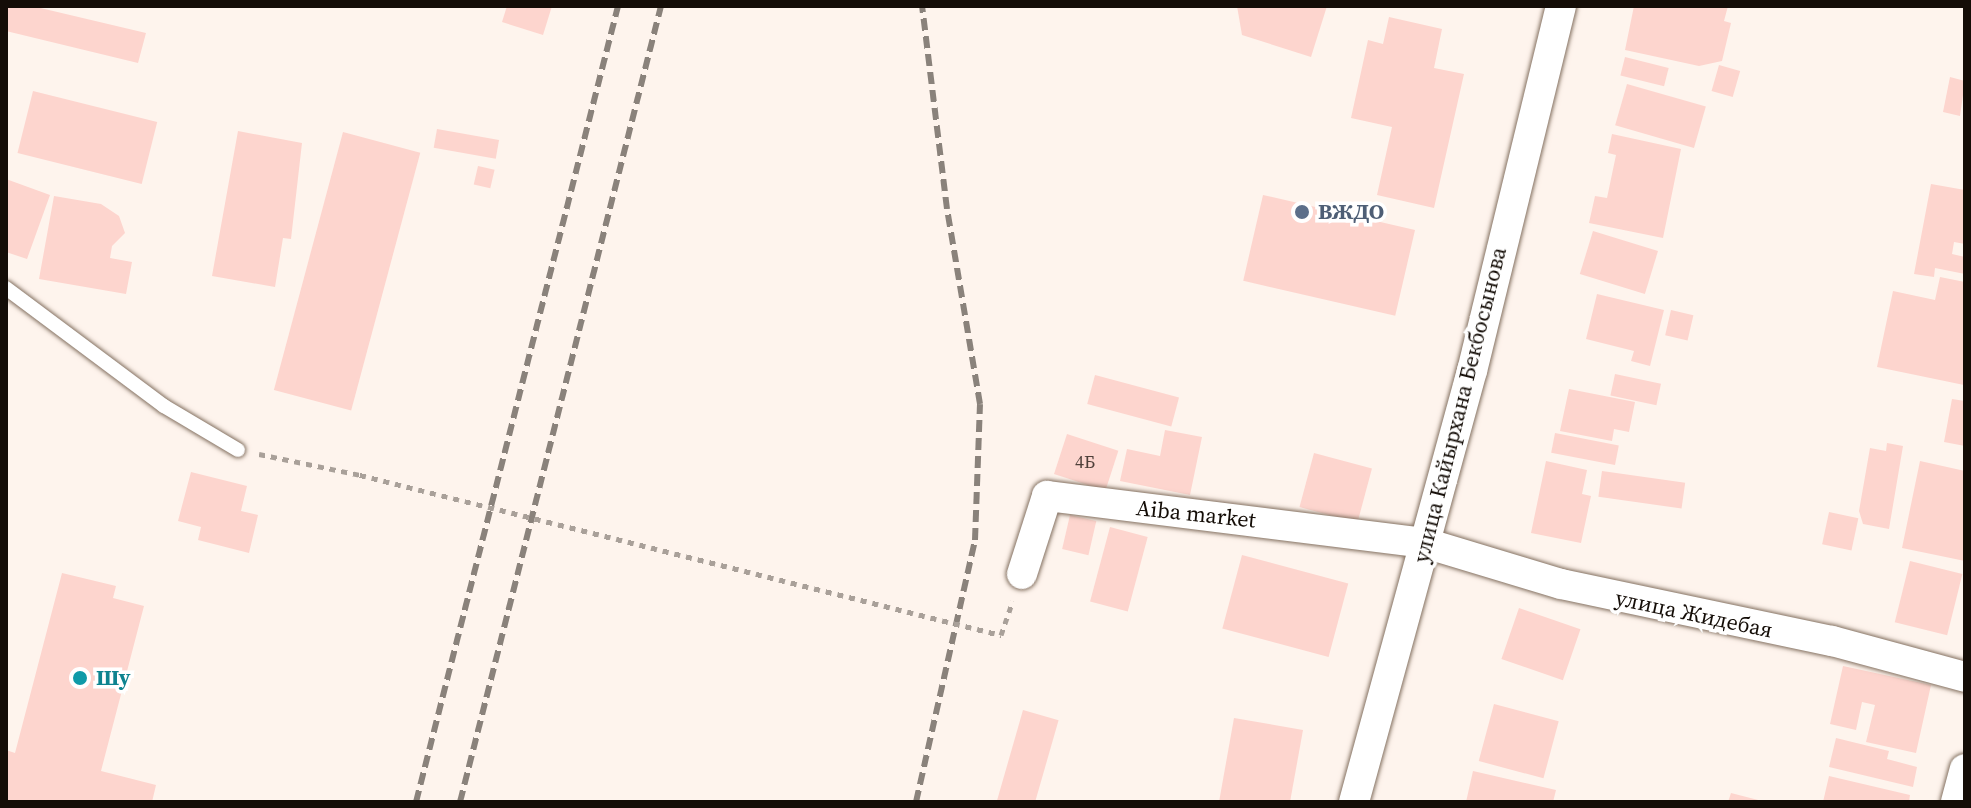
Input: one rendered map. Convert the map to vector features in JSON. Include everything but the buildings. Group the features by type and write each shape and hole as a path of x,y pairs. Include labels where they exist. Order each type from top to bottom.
{"street":[{"name":"улица Кайырхана Бекбосынова","path":"1354,802 1425,543 1561,6"},
{"name":"Aiba market","path":"1022,574 1047,496 1425,543"},
{"name":"улица Жидебая","path":"1425,543 1561,584 1832,641 1965,677"},
{"path":"1956,802 1965,769"}],"lane":[{"path":"6,288 164,406 238,450"}],"path":[{"path":"238,450 360,475 1001,635"}],"railway":[{"path":"416,802 618,6"},
{"path":"460,802 661,6"},
{"path":"916,802 975,540 980,404 947,209 922,6"}],"place":[{"name":"ВЖДО","path":"1302,212"},
{"name":"Шу","path":"80,678"}]}
